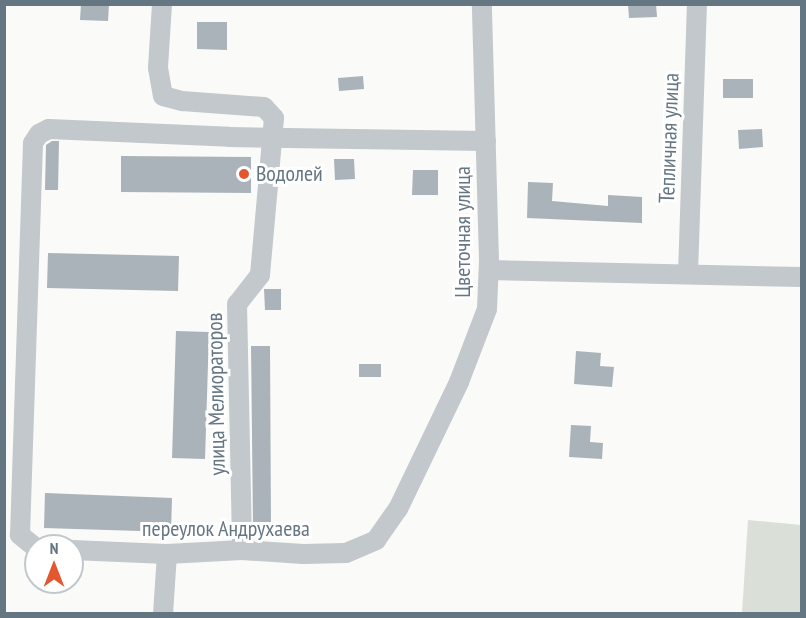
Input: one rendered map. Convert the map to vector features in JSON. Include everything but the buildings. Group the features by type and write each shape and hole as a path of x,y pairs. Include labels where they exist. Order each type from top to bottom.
{"street":[{"path":"162,4 158,68 162,96 182,101 264,107 274,118 274,137"},
{"name":"Цветочная улица","path":"376,540 398,509 459,382 487,309 489,270 482,4"},
{"name":"Тепличная улица","path":"688,274 697,4"},
{"path":"24,538 20,535 33,143 39,134 49,129 274,137 486,141"},
{"name":"улица Мелиораторов","path":"242,550 237,304 260,275 274,137"},
{"path":"489,270 801,277"},
{"name":"переулок Андрухаева","path":"84,551 166,554 242,550 303,554 346,553 376,540"},
{"path":"163,614 166,554"}],"shaded area":[{"path":"748,520 801,525 801,613 742,613"}],"place":[{"name":"Водолей","path":"244,174"}]}
